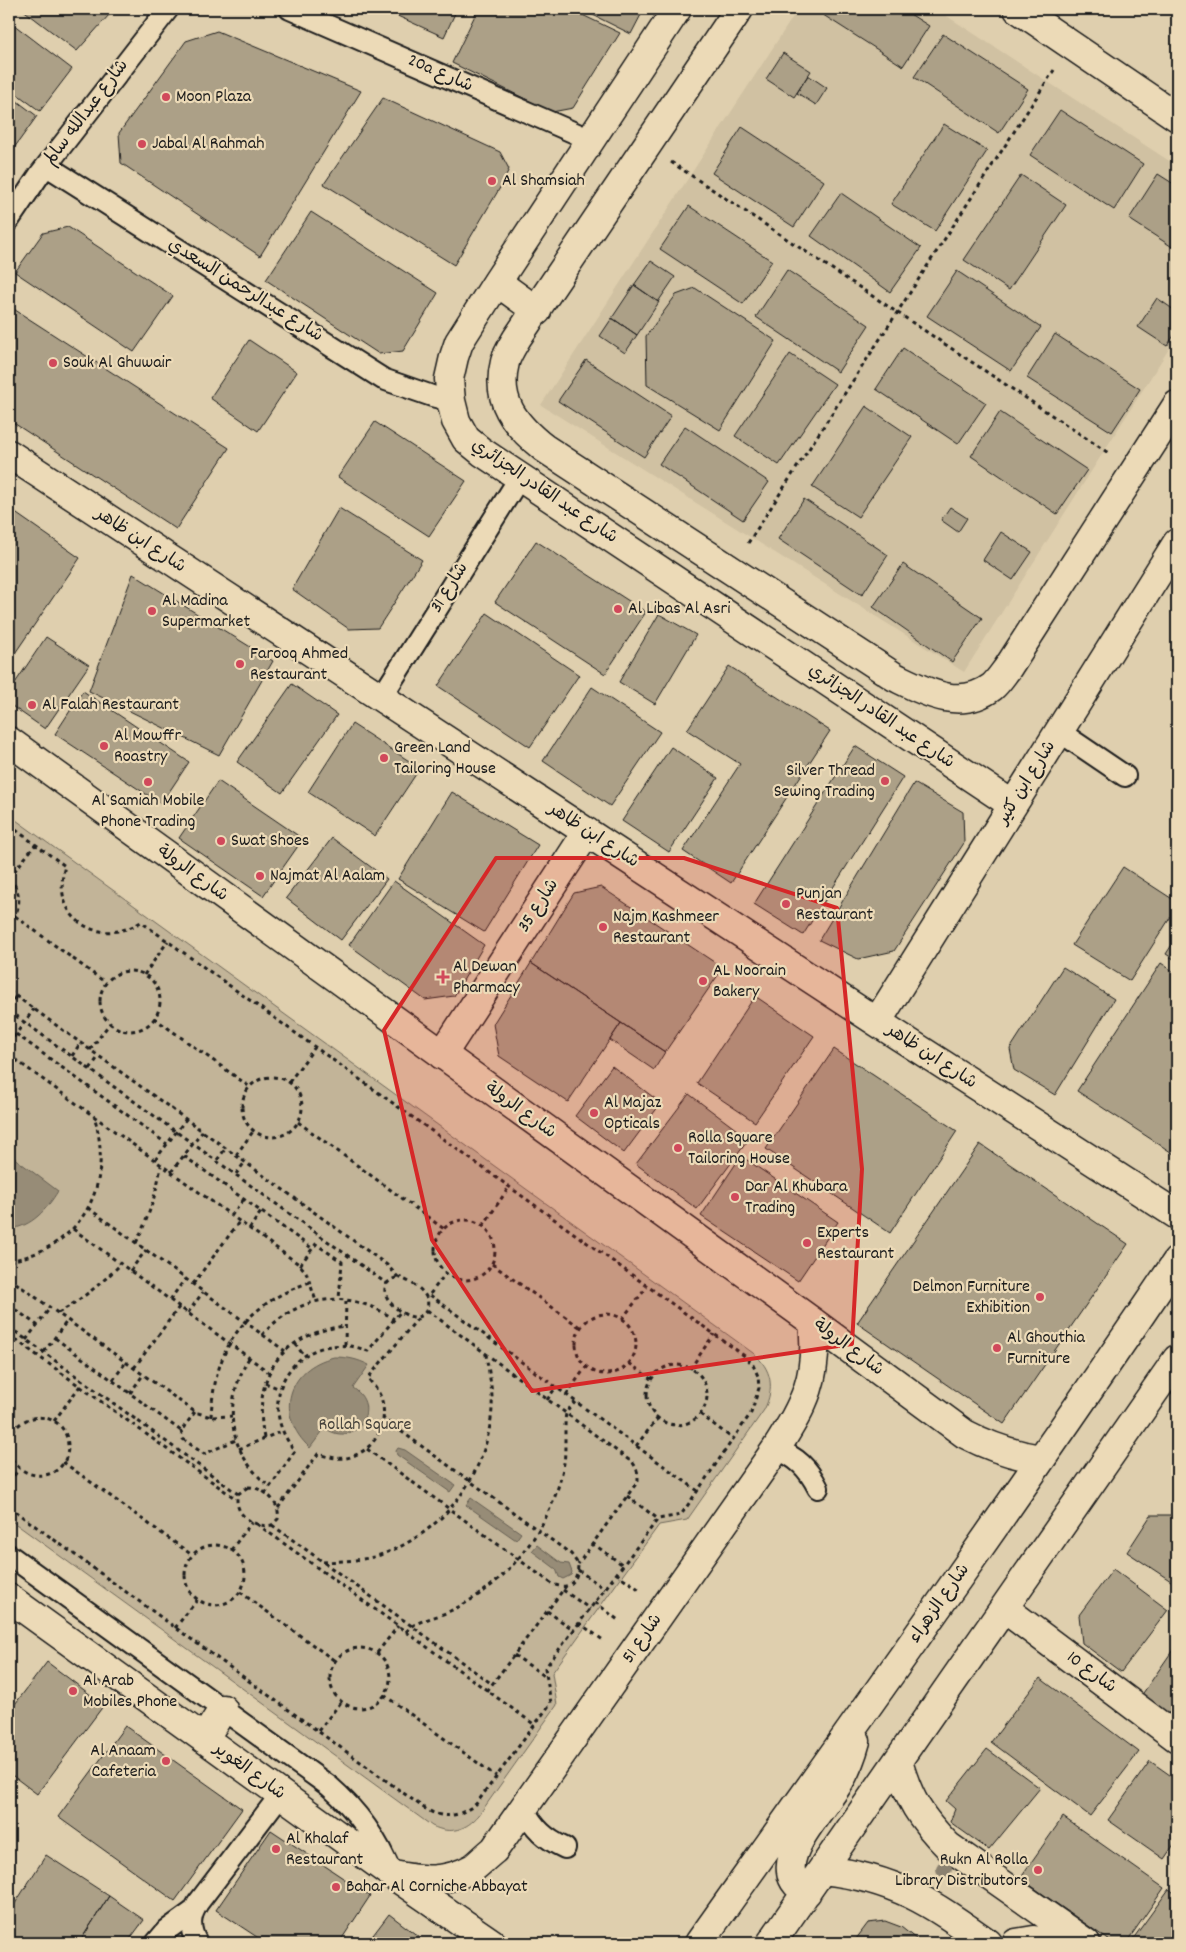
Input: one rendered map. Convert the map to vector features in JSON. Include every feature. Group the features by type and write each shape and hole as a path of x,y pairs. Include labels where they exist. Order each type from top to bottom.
{"street":[{"name":"شارع عبد القادر الجزائري","path":"677,9 459,342 449,379 451,401 456,421 466,439 482,452 1013,805"},
{"path":"739,9 517,338 505,361 502,387 509,412 526,433 544,448 895,677 929,693 950,699 973,697 993,686 1007,669 1177,405"},
{"path":"1018,9 1177,117"},
{"path":"497,282 537,311"},
{"name":"شارع ابن ظاهر","path":"9,454 876,1022 1177,1215"},
{"name":"شارع ابن كثير","path":"876,1022 1177,543"},
{"path":"876,713 895,677"},
{"name":"شارع الرولة","path":"9,740 965,1434 1015,1455 1041,1459"},
{"name":"شارع 35","path":"442,1055 588,832"},
{"name":"شارع الزهراء","path":"699,1943 862,1715 1177,1261"},
{"name":"شارع 51","path":"392,1875 421,1881 448,1878 473,1867 494,1850 776,1449 799,1412 812,1377 815,1359 813,1322"},
{"path":"770,1943 823,1870 1177,1359"},
{"name":"شارع الغوير","path":"9,1598 392,1875 492,1943"},
{"name":"شارع 10","path":"1004,1609 1177,1738"},
{"path":"204,1739 223,1709"},
{"path":"807,1892 798,1886 794,1880 790,1871 792,1859 803,1835 839,1783 856,1744 862,1715"},
{"path":"898,1761 905,1786 916,1810 948,1846 1086,1943"},
{"path":"823,1870 871,1878 902,1889 938,1908 988,1943"},
{"path":"1016,1943 1034,1940 1045,1943"}],"lane":[{"name":"شارع عبدالله سالم","path":"9,220 47,166 168,9"},
{"name":"20a شارع","path":"290,9 591,140"},
{"name":"شارع عبدالرحمن السعدي","path":"47,166 383,379 451,401"},
{"name":"شارع 31","path":"381,698 520,477"},
{"path":"1060,732 1125,776"},
{"path":"776,1449 790,1454 802,1463 811,1474 818,1488"},
{"path":"9,1555 329,1786 346,1801 374,1835 392,1875"},
{"path":"197,1943 192,1934 190,1923 192,1912 280,1794"},
{"path":"523,1808 530,1821 540,1833 552,1842 565,1848"},
{"path":"156,1943 167,1930 192,1912"}],"path":[{"path":"731,569 1070,44"},
{"path":"647,146 1135,470"},
{"path":"9,825 65,866 62,877 64,900 77,919 86,926 97,931 115,932 132,928 142,922 746,1357 758,1376 759,1388 751,1413 681,1515 658,1519 545,1668 551,1703 476,1804 469,1810 451,1816 441,1816 424,1808 9,1507"},
{"path":"9,923 15,916 20,899 16,888 9,878 36,844"},
{"path":"15,916 106,983"},
{"path":"144,975 168,941"},
{"path":"127,971 144,975 153,983 159,994 159,1006 154,1018 146,1026 133,1030 121,1029 110,1023 103,1014 100,1003 101,992 106,983 116,975 127,971"},
{"path":"9,990 388,1265 398,1277 424,1292 698,1491"},
{"path":"16,996 9,1009 25,1022 387,1284"},
{"path":"9,1044 34,1009"},
{"path":"154,1018 250,1087"},
{"path":"90,1050 110,1023"},
{"path":"16,1034 167,1144"},
{"path":"72,1056 81,1042"},
{"path":"289,1082 315,1047"},
{"path":"9,1055 95,1119 300,1265 306,1272 316,1301"},
{"path":"90,1069 99,1056"},
{"path":"266,1078 279,1078 289,1082 301,1098 302,1110 298,1122 289,1132 275,1137 260,1135 246,1121 242,1109 244,1097 250,1087 266,1078"},
{"path":"9,1261 40,1252 56,1243 73,1229 88,1208 95,1195 102,1157 100,1137 95,1119"},
{"path":"155,1160 186,1119"},
{"path":"298,1122 444,1229"},
{"path":"236,1155 254,1130"},
{"path":"171,1172 203,1131"},
{"path":"217,1160 226,1148"},
{"path":"184,1156 313,1249"},
{"path":"236,1174 245,1162"},
{"path":"136,1243 157,1193 161,1166"},
{"path":"483,1226 509,1187"},
{"path":"231,1216 244,1199"},
{"path":"88,1208 285,1351"},
{"path":"249,1229 262,1212"},
{"path":"460,1221 472,1221 483,1226 490,1233 494,1243 495,1254 492,1264 483,1274 471,1279 458,1279 446,1273 438,1263 435,1251 437,1238 444,1229 450,1224 460,1221"},
{"path":"193,1284 240,1222"},
{"path":"73,1229 270,1373"},
{"path":"300,1265 316,1244 342,1262 339,1299"},
{"path":"130,1271 146,1250"},
{"path":"58,1313 81,1300 102,1283 120,1264"},
{"path":"492,1264 581,1328"},
{"path":"278,1508 318,1454 335,1459 352,1457 367,1449 375,1440 384,1419 383,1406 379,1393 368,1378 427,1310 429,1296 446,1273"},
{"path":"398,1277 392,1279 387,1284 385,1296 388,1301 408,1317 419,1317"},
{"path":"9,1278 195,1412 211,1417 232,1416"},
{"path":"170,1300 185,1279"},
{"path":"211,1417 215,1380 220,1362 245,1322 273,1298 291,1288 310,1282"},
{"path":"622,1320 647,1287"},
{"path":"188,1313 203,1292"},
{"path":"262,1335 286,1313 316,1301 339,1299 366,1304 394,1319"},
{"path":"345,1345 346,1300"},
{"path":"9,1305 37,1325"},
{"path":"134,1368 179,1307"},
{"path":"26,1340 50,1308"},
{"path":"427,1310 634,1463 638,1474 638,1481 578,1564 577,1576 573,1582 566,1586 487,1691"},
{"path":"265,1494 295,1451 282,1431 278,1417 280,1389 285,1376 304,1356 316,1349 330,1345 345,1345 368,1351 401,1311"},
{"path":"600,1315 611,1315 622,1320 630,1327 636,1343 629,1363 618,1371 606,1374 586,1367 577,1352 576,1340 581,1328 589,1320 600,1315"},
{"path":"44,1352 68,1321"},
{"path":"264,1438 261,1420 261,1401 265,1383 285,1351 310,1334 327,1328 345,1326"},
{"path":"9,1327 238,1494"},
{"path":"690,1369 714,1334"},
{"path":"9,1335 236,1499"},
{"path":"54,1338 181,1431 183,1439 204,1454 236,1440"},
{"path":"295,1343 304,1356"},
{"path":"29,1350 33,1344"},
{"path":"323,1562 361,1559 379,1555 405,1544 430,1528 450,1509 470,1482 482,1458 488,1433 492,1408 486,1355"},
{"path":"249,1358 235,1386 232,1416 239,1449 248,1465 270,1487"},
{"path":"113,1380 126,1362"},
{"path":"629,1363 651,1379"},
{"path":"669,1366 680,1366 690,1369 701,1378 706,1390 706,1403 700,1414 689,1423 683,1425 669,1424 657,1418 650,1409 646,1397 651,1379 669,1366"},
{"path":"566,1395 586,1367"},
{"path":"70,1379 74,1374"},
{"path":"130,1393 143,1375"},
{"path":"265,1383 280,1389"},
{"path":"54,1421 80,1386"},
{"path":"88,1392 91,1387"},
{"path":"547,1400 556,1387"},
{"path":"406,1632 411,1626 444,1614 470,1601 504,1575 519,1559 539,1531 558,1486 564,1462 566,1414 576,1401"},
{"path":"181,1431 195,1412"},
{"path":"700,1414 733,1439"},
{"path":"9,1439 14,1428 29,1417 42,1417 54,1421 62,1429 67,1440 68,1451 63,1462 55,1471 45,1475 34,1476 19,1469 9,1454"},
{"path":"636,1446 657,1418"},
{"path":"384,1419 571,1554 578,1564"},
{"path":"9,1424 14,1428"},
{"path":"239,1449 282,1431"},
{"path":"367,1449 556,1585 566,1586"},
{"path":"63,1462 192,1556"},
{"path":"9,1482 19,1469"},
{"path":"272,1526 278,1519 278,1508 273,1500 254,1487 248,1487 238,1494 236,1499 238,1510 252,1522 535,1725"},
{"path":"627,1496 658,1519"},
{"path":"231,1550 252,1522"},
{"path":"257,1524 272,1526 492,1684"},
{"path":"592,1543 623,1565"},
{"path":"220,1545 231,1550 239,1558 244,1569 244,1581 240,1592 223,1604 207,1604 190,1591 186,1581 187,1565 192,1556 207,1546 220,1545"},
{"path":"578,1570 605,1589"},
{"path":"563,1590 590,1609"},
{"path":"240,1592 335,1660"},
{"path":"175,1628 198,1599"},
{"path":"547,1611 574,1630"},
{"path":"388,1619 393,1613"},
{"path":"377,1653 398,1626"},
{"path":"354,1648 366,1648 377,1653 385,1662 389,1673 389,1684 384,1695 373,1704 364,1707 350,1706 342,1701 332,1690 330,1675 335,1660 354,1648"},
{"path":"514,1655 547,1677"},
{"path":"384,1695 496,1776"},
{"path":"318,1731 342,1701"}],"highlighted area":[{"path":"496,858 684,858 837,908 862,1169 852,1344 532,1391 432,1240 384,1030"}],"shaded area":[{"path":"798,9 936,9 1177,166 1177,336 964,672 541,405"},
{"path":"9,1154 58,1191 44,1210 32,1221 17,1228 9,1229"},
{"path":"334,1357 352,1359 369,1365 353,1388 362,1396 366,1405 365,1415 362,1423 355,1430 346,1434 336,1433 325,1428 310,1448 299,1435 292,1421 289,1408 291,1394 296,1382 305,1371 318,1363"},
{"path":"398,1448 405,1450 455,1485 450,1492 397,1455 396,1451"},
{"path":"471,1498 521,1533 516,1540 466,1505"},
{"path":"537,1545 561,1563 569,1564 572,1572 571,1575 563,1579 559,1577 556,1569 532,1551"}],"green space":[{"name":"Rollah Square","path":"9,815 753,1353 768,1372 770,1394 764,1410 687,1520 659,1525 552,1673 557,1705 479,1815 469,1824 458,1830 439,1829 432,1826 9,1519"}],"building":[{"path":"22,9 107,9 109,15 77,51"},
{"path":"382,9 457,9 444,37"},
{"path":"478,9 570,9 620,33 573,108 552,112 452,63"},
{"path":"581,9 644,9 631,34"},
{"path":"819,9 902,9 929,26 903,66 817,11"},
{"path":"9,21 72,69 40,111 9,88"},
{"path":"217,31 361,91 260,256 121,163 119,133 186,41"},
{"path":"943,34 1028,89 999,133 914,77"},
{"path":"783,53 811,71 794,97 766,79"},
{"path":"808,75 827,88 816,105 797,93"},
{"path":"9,95 37,116 9,155"},
{"path":"383,98 500,152 509,169 501,186 454,265 324,184"},
{"path":"1060,110 1143,164 1114,210 1030,155"},
{"path":"944,124 987,151 935,231 891,204"},
{"path":"742,127 824,181 794,227 712,173"},
{"path":"1158,174 1177,186 1177,250 1129,219"},
{"path":"1021,175 1066,205 1009,290 964,260"},
{"path":"841,193 921,248 890,292 811,236"},
{"path":"689,206 772,261 743,304 660,249"},
{"path":"311,212 438,293 403,351 379,354 266,280"},
{"path":"68,227 173,296 134,352 15,272 43,233"},
{"path":"651,261 675,277 658,302 634,285"},
{"path":"787,270 869,325 838,372 756,317"},
{"path":"957,271 1041,327 1011,371 927,316"},
{"path":"634,285 659,302 637,335 612,318"},
{"path":"695,288 776,341 720,430 647,385 646,336 676,295"},
{"path":"1157,298 1177,312 1177,331 1167,346 1138,327"},
{"name":"Souk Al Ghuwair","path":"9,306 229,448 176,529 9,420"},
{"path":"612,318 637,335 625,353 600,336"},
{"path":"1055,334 1140,389 1112,432 1027,378"},
{"path":"249,340 297,372 258,431 210,398"},
{"path":"903,348 986,403 958,444 876,389"},
{"path":"790,354 835,384 779,465 735,436"},
{"path":"586,360 671,416 644,457 558,401"},
{"path":"866,406 912,437 858,517 812,487"},
{"path":"1000,412 1087,470 1057,514 971,456"},
{"path":"375,422 466,481 429,536 338,477"},
{"path":"685,426 769,482 743,520 659,464"},
{"path":"804,499 888,555 862,595 778,539"},
{"path":"950,507 967,518 958,532 941,520"},
{"path":"339,508 422,560 378,628 349,629 292,589"},
{"path":"14,512 80,558 9,662 9,519"},
{"path":"1001,532 1032,552 1013,580 983,560"},
{"path":"536,541 646,612 605,674 495,602"},
{"path":"903,564 982,618 952,662 873,607"},
{"path":"133,574 273,661 219,755 89,691"},
{"path":"487,613 579,675 530,747 438,686"},
{"path":"659,614 696,635 655,704 619,682"},
{"path":"46,637 89,665 45,729 9,704 9,692"},
{"path":"729,666 830,731 731,883 683,851 740,764 687,730"},
{"path":"292,684 337,715 282,793 237,762"},
{"path":"592,687 660,732 610,806 543,761"},
{"path":"83,691 189,762 161,804 55,734"},
{"path":"352,724 420,768 375,836 308,792"},
{"path":"855,746 903,777 803,935 754,904"},
{"path":"671,747 718,778 669,852 622,821"},
{"path":"218,781 303,839 263,896 179,838"},
{"path":"914,783 963,812 964,843 894,951 858,959 819,940"},
{"path":"452,792 538,845 484,932 398,879"},
{"path":"332,838 387,879 341,940 286,898"},
{"path":"1123,867 1177,902 1177,907 1130,981 1072,945"},
{"path":"394,881 484,945 454,996 425,1000 349,945"},
{"path":"601,887 723,968 665,1052 531,963 574,893"},
{"path":"1177,937 1177,961 1166,954"},
{"path":"531,963 621,1023 568,1102 499,1056 493,1024"},
{"path":"1161,963 1177,974 1177,1156 1077,1091"},
{"path":"1063,967 1114,999 1055,1095 1014,1070 1010,1049"},
{"path":"755,996 814,1036 755,1122 697,1083"},
{"path":"621,1023 665,1052 654,1070 610,1040"},
{"path":"834,1049 957,1131 890,1233 766,1149"},
{"path":"612,1066 661,1103 624,1153 575,1116"},
{"path":"689,1094 749,1139 697,1209 636,1164"},
{"path":"980,1144 1128,1244 1004,1424 857,1323"},
{"path":"741,1156 838,1222 798,1281 701,1216"},
{"path":"1151,1515 1177,1515 1177,1585 1127,1552"},
{"path":"1113,1569 1168,1610 1121,1672 1082,1643 1079,1615"},
{"path":"1177,1644 1177,1721 1141,1696"},
{"path":"47,1662 104,1705 37,1794 9,1773 9,1712"},
{"path":"1040,1678 1139,1752 1090,1816 991,1742"},
{"path":"125,1726 242,1809 175,1901 58,1817"},
{"path":"987,1749 1040,1788 989,1850 950,1822 955,1809 946,1801"},
{"path":"1150,1761 1177,1780 1177,1840 1164,1859 1108,1820"},
{"path":"1063,1817 1164,1888 1126,1943 1113,1943 1020,1878"},
{"path":"271,1830 370,1896 339,1943 266,1943 216,1910"},
{"path":"46,1855 109,1896 79,1943 9,1943 9,1913"},
{"path":"1169,1889 1177,1895 1177,1943 1130,1943"},
{"path":"109,1896 144,1920 127,1943 79,1943"},
{"path":"389,1914 427,1943 367,1943"},
{"path":"885,1921 901,1927 921,1943 853,1943 868,1923"}],"place":[{"name":"Moon Plaza","path":"166,97"},
{"name":"Jabal Al Rahmah","path":"142,144"},
{"name":"Al Shamsiah","path":"492,181"},
{"name":"Souk Al Ghuwair","path":"53,363"},
{"name":"Al Libas Al Asri","path":"618,609"},
{"name":"Al Madina Supermarket","path":"152,611"},
{"name":"Farooq Ahmed Restaurant","path":"240,664"},
{"name":"Al Falah Restaurant","path":"32,705"},
{"name":"Al Mowffr Roastry","path":"104,746"},
{"name":"Green Land Tailoring House","path":"384,758"},
{"name":"Silver Thread Sewing Trading","path":"885,781"},
{"name":"Al Samiah Mobile Phone Trading","path":"148,782"},
{"name":"Swat Shoes","path":"221,841"},
{"name":"Najmat Al Aalam","path":"260,876"},
{"name":"Punjan Restaurant","path":"786,904"},
{"name":"Najm Kashmeer Restaurant","path":"603,927"},
{"name":"Al Dewan Pharmacy","path":"443,977"},
{"name":"AL Noorain Bakery","path":"703,981"},
{"name":"Al Majaz Opticals","path":"594,1113"},
{"name":"Rolla Square Tailoring House","path":"678,1148"},
{"name":"Dar Al Khubara Trading","path":"735,1197"},
{"name":"Experts Restaurant","path":"807,1243"},
{"name":"Delmon Furniture Exhibition","path":"1040,1297"},
{"name":"Al Ghouthia Furniture","path":"997,1348"},
{"name":"Al Arab Mobiles Phone","path":"73,1691"},
{"name":"Al Anaam Cafeteria","path":"166,1761"},
{"name":"Al Khalaf Restaurant","path":"276,1849"},
{"name":"Rukn Al Rolla Library Distributors","path":"1038,1870"},
{"name":"Bahar Al Corniche Abbayat","path":"336,1887"}]}
